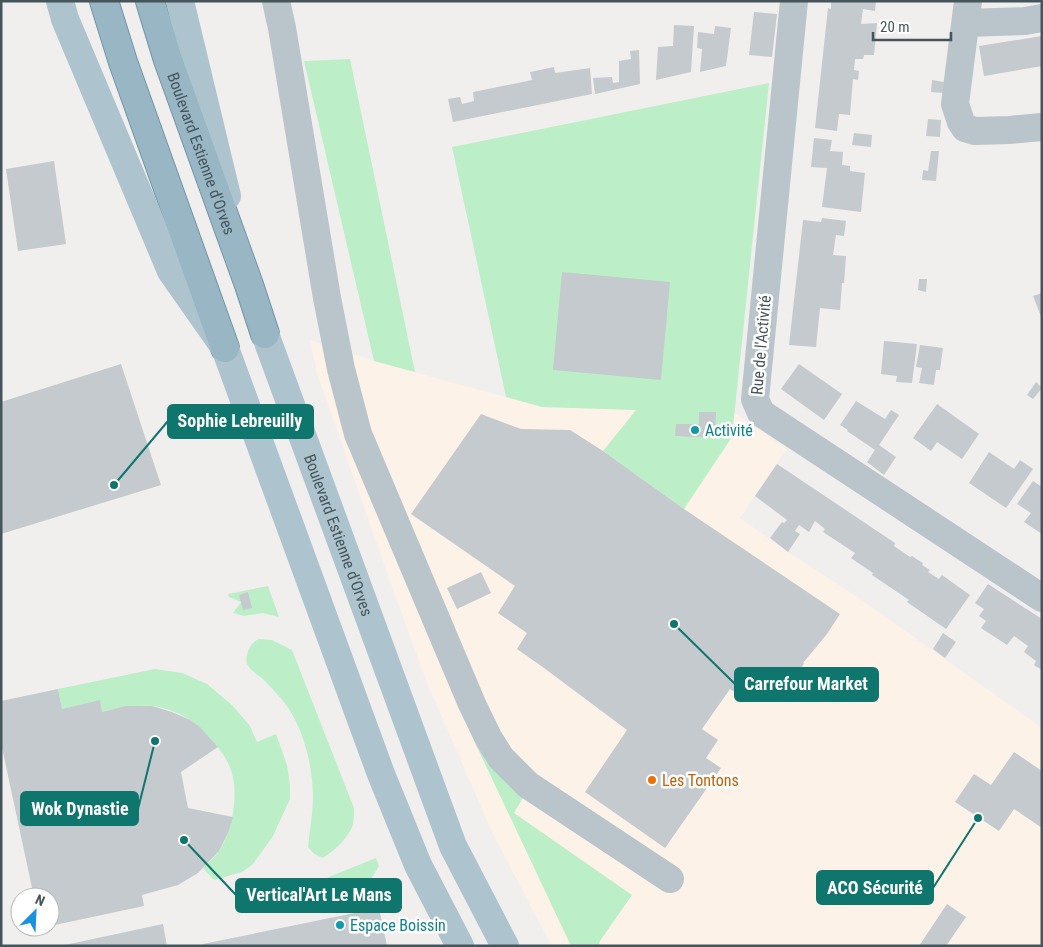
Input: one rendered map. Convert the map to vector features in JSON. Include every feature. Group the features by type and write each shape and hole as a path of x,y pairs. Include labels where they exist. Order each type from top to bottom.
{"highway":[{"path":"104,1 123,62 225,348"},
{"name":"Boulevard Estienne d'Orves","path":"150,1 168,62 265,334"}],"main road":[{"path":"60,1 171,270 225,348 381,774 418,865 460,946"},
{"path":"180,1 249,285"},
{"name":"Boulevard Estienne d'Orves","path":"265,334 453,846 505,946"}],"street":[{"path":"276,1 327,298 341,369 355,424 472,704 489,739 501,758 528,786 670,879"},
{"name":"Rue de l'Activité","path":"794,1 755,399 761,413 1042,598"},
{"path":"1042,18 1025,21 967,12 955,104 962,125 975,131 1010,130 1042,126"}],"shaded area":[{"path":"310,340 374,361 542,407 735,413 787,449 740,518 856,596 1042,728 1042,946 552,946 492,832 427,683 317,373"}],"green space":[{"path":"350,59 415,372 374,361 304,61"},
{"path":"769,83 732,437 684,509 603,451 636,410 542,407 506,397 452,147"},
{"path":"268,586 279,617 263,613 244,616 233,613 241,602 229,597 228,594"},
{"path":"259,639 272,640 292,650 354,808 353,824 345,839 322,858 313,853 308,847 313,787 309,760 301,733 289,709 267,683 252,671 246,662 250,648"},
{"path":"155,669 182,673 207,684 232,705 250,726 257,742 276,734 287,765 290,799 273,836 253,864 242,872 214,880 203,868 219,851 227,835 235,796 232,772 227,760 202,730 190,720 175,712 159,707 132,706 102,712 100,701 62,709 58,689"},
{"path":"469,725 487,744 508,784 524,796 514,813 632,895 598,946 571,946 469,730"},
{"path":"376,858 379,866 371,879 267,902"}],"building":[{"path":"831,1 876,1 875,11 863,9 861,24 877,23 874,55 864,55 863,59 855,59 854,70 859,71 858,80 853,79 850,115 839,114 837,131 815,128 828,8 831,9"},
{"path":"754,12 777,14 772,57 749,55"},
{"path":"674,25 694,26 691,72 656,80 658,47 673,46"},
{"path":"715,26 731,28 726,66 700,72 702,49 697,48 698,32 714,34"},
{"path":"1042,36 1042,66 984,76 979,46"},
{"path":"639,50 640,84 595,94 593,78 612,77 613,83 619,82 619,61 631,59 630,51"},
{"path":"554,67 555,73 590,68 592,94 453,122 448,99 460,97 462,104 474,101 473,92 532,80 530,72"},
{"path":"932,80 944,82 943,93 931,92"},
{"path":"928,119 941,120 940,137 926,136"},
{"path":"854,133 872,135 871,147 852,145"},
{"path":"814,138 832,140 830,151 843,152 842,165 850,166 850,171 865,173 861,212 822,207 827,168 811,167"},
{"path":"931,151 939,151 936,181 922,180 923,170 928,171"},
{"path":"54,161 66,244 18,251 6,169"},
{"path":"822,218 846,221 844,236 836,235 833,255 846,256 840,310 820,308 816,347 789,345 803,220 821,222"},
{"path":"562,272 670,282 661,380 553,370"},
{"path":"919,279 927,279 926,292 918,290"},
{"path":"1042,293 1042,319 1033,296"},
{"path":"884,341 917,344 912,383 896,382 897,376 881,374"},
{"path":"920,345 943,348 940,370 936,370 934,385 919,383 922,368 916,367"},
{"path":"121,364 161,485 1,534 1,402"},
{"path":"799,364 842,394 824,420 781,389"},
{"path":"1036,382 1042,388 1033,399 1027,395"},
{"path":"856,401 885,419 891,410 899,415 879,445 896,457 884,475 867,462 875,450 840,425"},
{"path":"937,404 979,434 962,459 937,442 931,451 913,438"},
{"name":"Activité","path":"699,412 716,412 715,438 675,436 676,424 699,424"},
{"path":"481,414 521,429 570,430 840,614 827,634 803,663 802,667 758,674 742,697 730,689 702,729 718,740 706,758 721,768 665,848 585,792 627,730 517,649 527,633 498,613 515,586 411,514"},
{"path":"989,452 1014,469 1020,460 1033,469 1006,508 969,483"},
{"path":"777,464 895,543 894,546 910,557 912,556 923,563 922,565 930,570 928,572 939,579 942,575 970,595 946,629 907,602 909,600 851,558 855,553 823,532 825,529 815,521 809,532 799,525 795,531 800,534 788,552 770,538 782,522 784,523 787,520 755,496"},
{"path":"1033,481 1042,487 1042,534 1024,522 1031,513 1017,504"},
{"path":"481,572 491,593 457,609 447,588"},
{"path":"988,584 1042,619 1042,670 1034,665 1036,661 1024,652 1028,646 1014,636 1007,645 981,628 986,621 979,616 984,609 975,603"},
{"path":"248,592 252,608 243,610 239,595"},
{"path":"943,633 956,642 945,658 933,649"},
{"path":"58,689 62,709 100,700 102,712 126,706 152,706 190,720 200,727 218,747 181,772 188,808 233,817 219,851 198,873 178,885 142,895 144,906 60,924 60,887 32,887 1,743 1,701"},
{"path":"1014,752 1042,771 1042,828 1014,809 999,831 955,802 974,774 991,785"},
{"path":"947,904 966,917 946,946 919,946"},
{"name":"Espace Boissin","path":"379,908 387,946 204,946 203,944"},
{"path":"163,924 167,946 65,946 65,945"}],"place":[{"name":"Activité","path":"695,430"},
{"name":"Sophie Lebreuilly","path":"114,485"},
{"name":"Carrefour Market","path":"674,624"},
{"name":"Wok Dynastie","path":"155,741"},
{"name":"Les Tontons","path":"652,780"},
{"name":"ACO Sécurité","path":"978,818"},
{"name":"Vertical'Art Le Mans","path":"184,840"},
{"name":"Espace Boissin","path":"340,925"}]}
